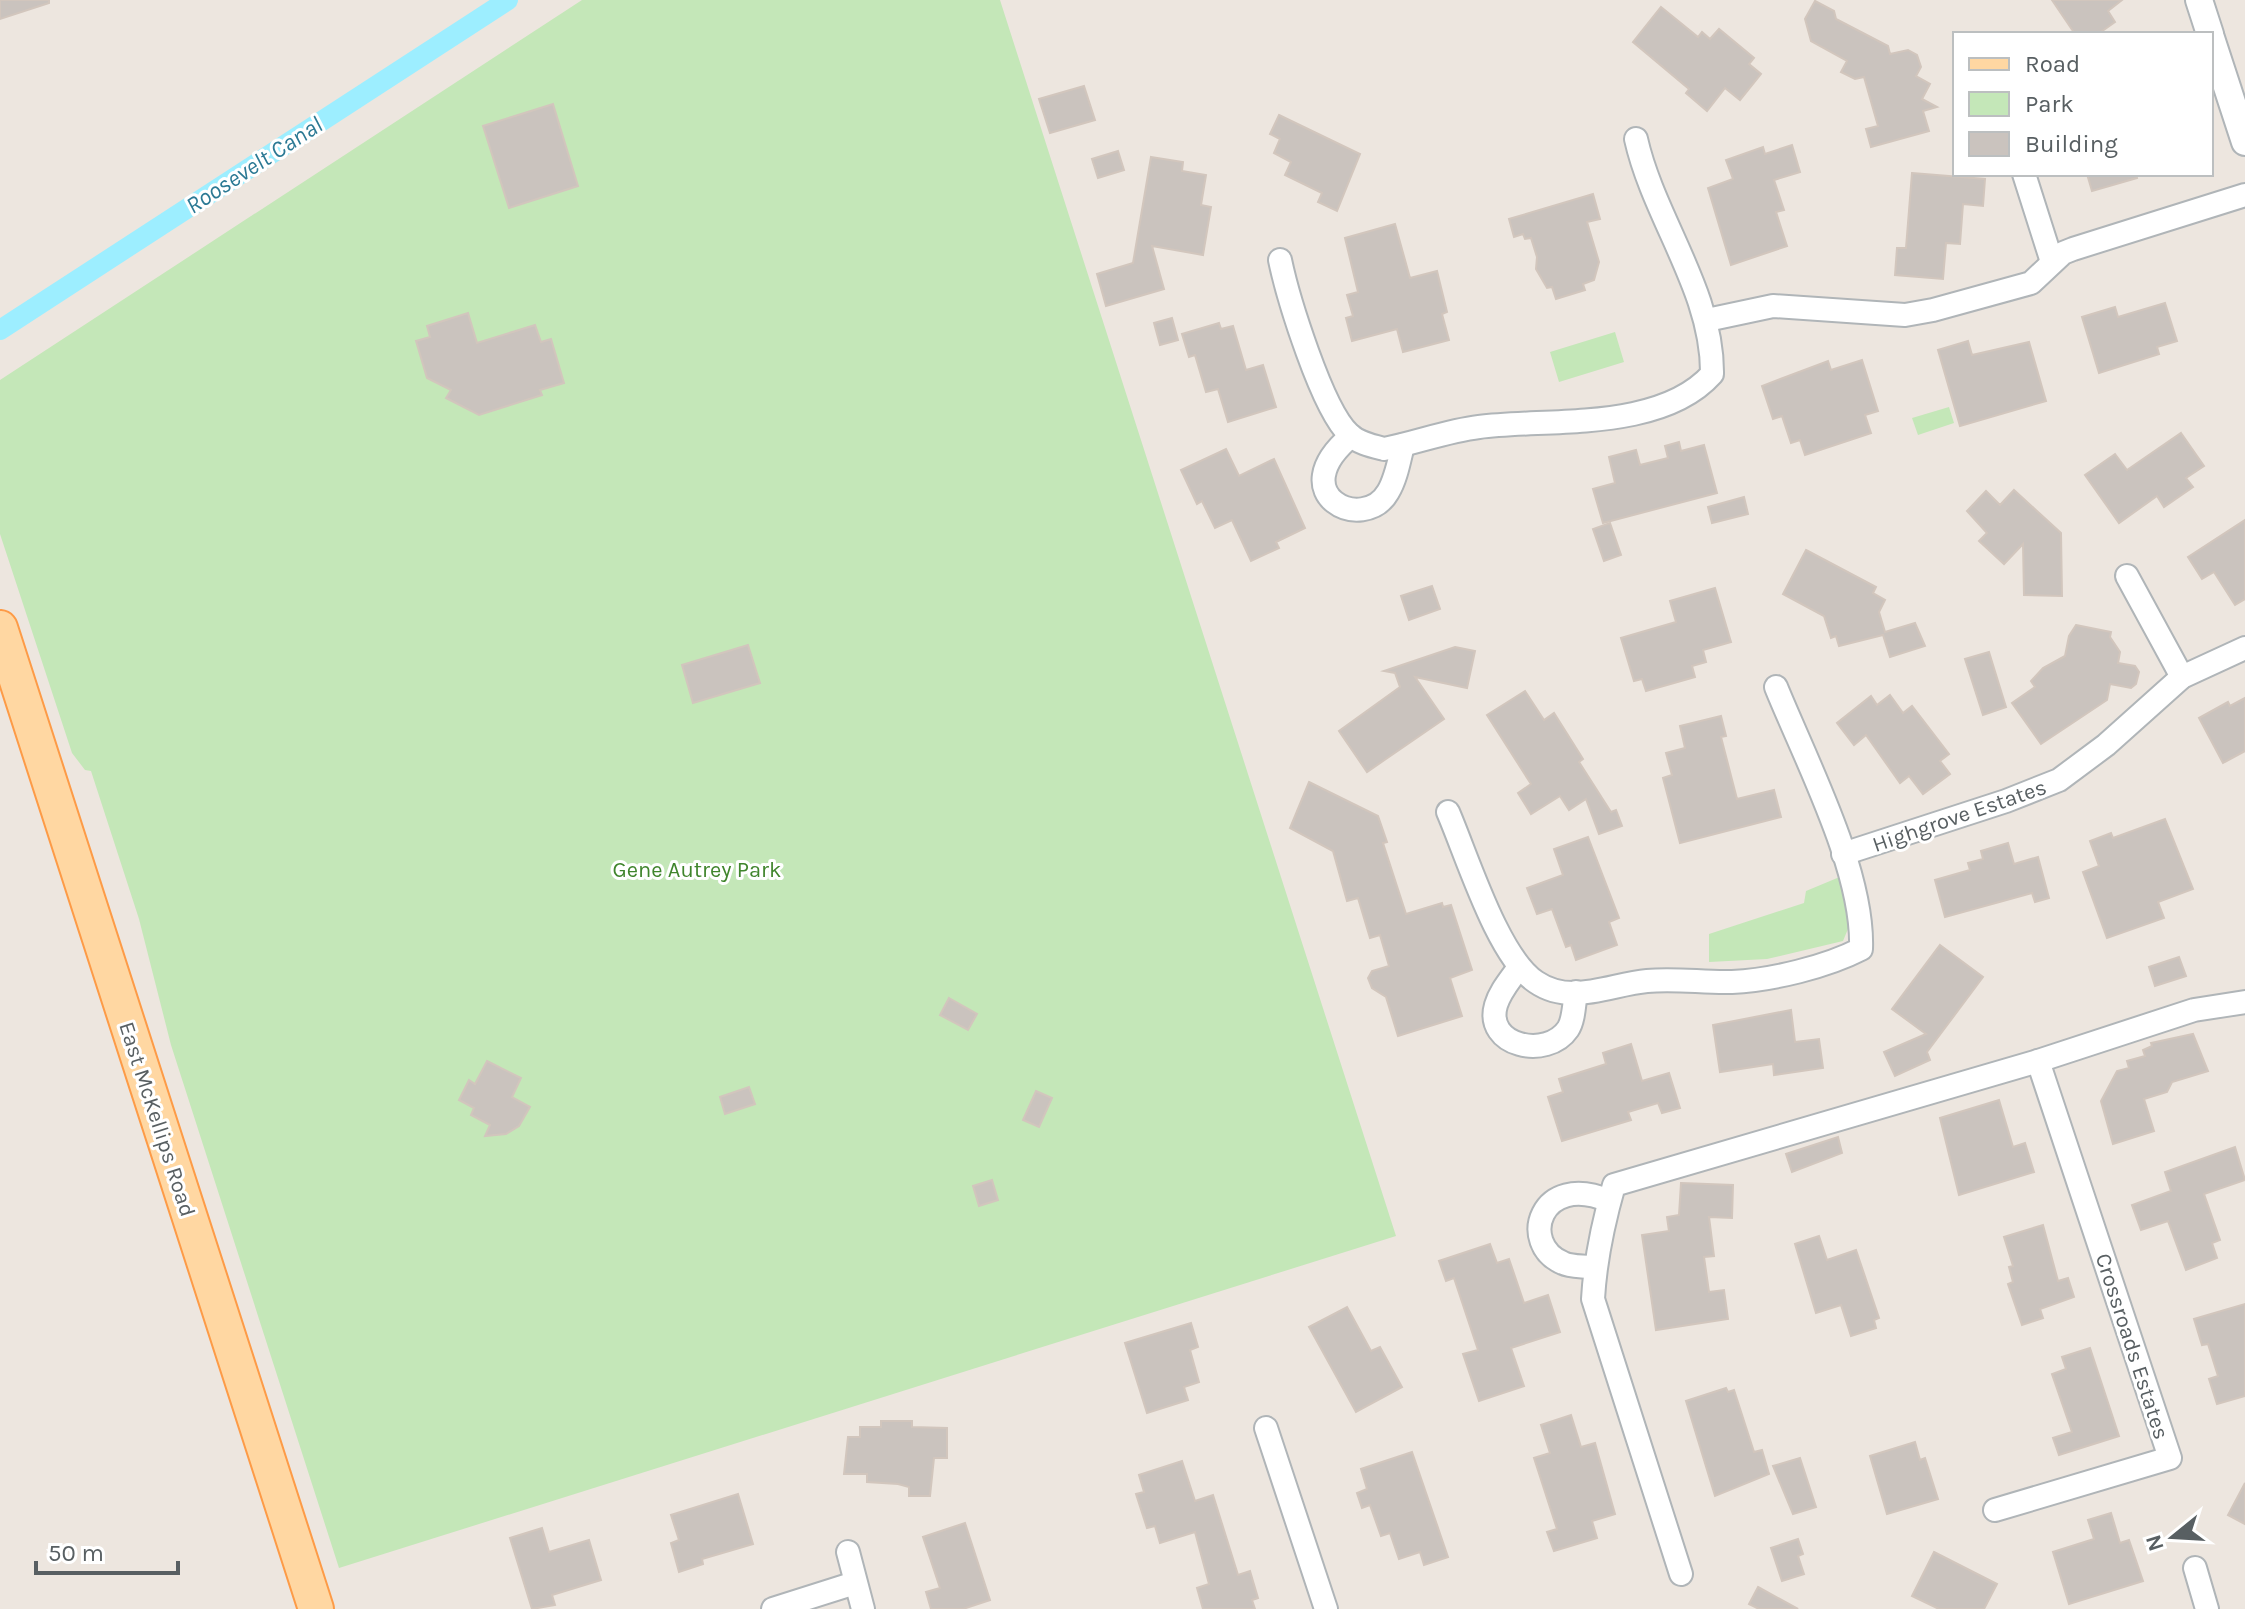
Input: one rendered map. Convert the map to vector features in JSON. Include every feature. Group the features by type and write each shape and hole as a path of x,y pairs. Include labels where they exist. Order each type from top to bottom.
{"main road":[{"name":"East McKellips Road","path":"0,628 316,1609"}],"street":[{"path":"2199,0 2209,32"},
{"path":"2213,45 2245,142"},
{"path":"1280,260 1291,311 1341,424 1351,436 1384,449 1422,437 1481,426 1604,419 1690,393 1712,374 1707,320 1644,175 1636,139"},
{"path":"2025,176 2052,262"},
{"path":"1707,320 1773,306 1905,315 1978,300 2031,283 2052,262 2073,249 2245,195"},
{"path":"1351,436 1330,453 1323,469 1323,483 1331,499 1347,509 1362,511 1376,506 1387,494 1403,445"},
{"path":"2127,576 2182,677"},
{"name":"Highgrove Estates","path":"1843,854 2006,801 2059,780 2106,745 2182,677 2245,648"},
{"name":"Highgrove Estates","path":"1448,812 1511,960 1537,983 1593,993 1628,982 1677,978 1733,982 1833,963 1861,949 1862,921 1843,854 1776,687"},
{"path":"1519,967 1496,1005 1495,1020 1504,1036 1520,1046 1535,1048 1560,1036 1569,1027 1576,992"},
{"path":"1681,1574 1593,1299 1594,1268 1605,1233 1614,1185 2038,1061 2194,1010 2245,1002"},
{"name":"Crossroads Estates","path":"1995,1510 2170,1458 2038,1061"},
{"path":"1594,1268 1562,1263 1552,1254 1539,1230 1540,1215 1550,1203 1567,1195 1581,1193 1609,1201"},
{"path":"1266,1428 1326,1609"},
{"path":"848,1552 863,1609"},
{"path":"2195,1568 2207,1609"},
{"path":"773,1609 855,1583"}],"green space":[{"name":"Gene Autrey Park","path":"582,0 1000,0 1396,1236 339,1568 171,1045 139,919 91,771 85,770 72,753 0,534 0,380"},
{"path":"1615,332 1624,362 1559,382 1550,352"},
{"path":"1949,407 1954,423 1918,435 1912,418"},
{"path":"1842,876 1850,924 1843,941 1767,959 1709,962 1709,934 1804,903 1806,891"}],"building":[{"path":"0,0 49,0 49,3 0,19"},
{"path":"2052,0 2122,0 2108,11 2115,22 2101,32 2074,32"},
{"path":"1815,1 1834,11 1836,19 1888,46 1890,54 1908,50 1917,55 1921,67 1916,76 1930,84 1922,99 1937,107 1923,111 1929,131 1871,147 1866,129 1878,126 1864,77 1855,79 1841,72 1847,61 1811,41 1805,19"},
{"path":"1661,7 1698,37 1702,32 1710,39 1719,29 1754,58 1749,64 1761,74 1740,100 1725,88 1707,111 1686,93 1689,89 1633,42"},
{"path":"1084,86 1095,120 1050,133 1039,99"},
{"path":"553,104 578,186 509,208 483,126"},
{"path":"1279,115 1360,154 1337,211 1318,202 1322,193 1285,175 1291,162 1274,153 1280,139 1270,134"},
{"path":"1792,145 1800,172 1774,180 1784,210 1776,212 1787,246 1731,265 1708,188 1733,179 1726,160 1763,147 1765,154"},
{"path":"1118,151 1124,170 1098,178 1092,159"},
{"path":"1151,157 1183,162 1182,171 1206,175 1201,205 1211,207 1203,255 1152,246 1164,289 1106,306 1097,274 1133,263"},
{"path":"1912,173 1985,179 1983,206 1963,204 1960,244 1946,243 1943,279 1895,275 1897,248 1906,248"},
{"path":"2088,176 2136,176 2137,178 2092,191"},
{"path":"1593,194 1600,219 1587,222 1599,262 1594,280 1583,284 1585,290 1556,299 1552,287 1547,288 1536,269 1537,257 1531,238 1525,239 1523,234 1514,237 1509,219"},
{"path":"1395,224 1410,278 1437,271 1447,312 1442,314 1449,340 1403,352 1397,329 1352,341 1346,318 1353,316 1347,295 1358,292 1345,238"},
{"path":"2165,303 2177,341 2157,347 2159,354 2099,373 2082,317 2115,307 2118,317"},
{"path":"468,313 477,343 535,325 541,342 551,339 564,383 540,390 542,395 479,415 446,398 451,390 427,378 416,341 430,337 427,326"},
{"path":"1172,318 1178,340 1160,345 1154,323"},
{"path":"1219,323 1221,329 1233,326 1246,370 1263,365 1276,407 1228,422 1218,389 1206,392 1195,355 1189,357 1182,334"},
{"path":"1968,341 1972,355 2029,342 2046,401 1960,426 1938,350"},
{"path":"1862,360 1878,411 1865,415 1871,433 1805,455 1800,440 1791,443 1782,416 1773,419 1762,386 1828,361 1831,370"},
{"path":"2181,433 2204,466 2186,478 2193,487 2164,507 2157,496 2119,523 2085,475 2115,454 2127,470"},
{"path":"1679,442 1681,451 1704,445 1717,493 1603,523 1593,489 1615,483 1609,457 1636,450 1640,465 1668,458 1665,446"},
{"path":"1226,449 1239,476 1274,459 1305,528 1276,542 1279,548 1251,561 1232,520 1215,528 1202,501 1197,504 1181,470"},
{"path":"2014,490 2061,533 2062,596 2024,595 2023,544 2004,564 1979,541 1987,533 1967,511 1986,491 2000,505"},
{"path":"1744,497 1748,514 1712,523 1708,507"},
{"path":"2245,520 2245,599 2235,605 2214,572 2202,579 2188,557"},
{"path":"1610,523 1621,555 1604,561 1593,529"},
{"path":"1806,550 1876,587 1873,593 1885,600 1879,612 1885,632 1915,623 1925,646 1890,657 1883,635 1839,646 1836,636 1831,638 1824,616 1783,594"},
{"path":"1432,586 1440,609 1409,620 1401,596"},
{"path":"1715,588 1731,642 1703,650 1706,662 1692,666 1695,677 1646,691 1642,679 1634,681 1621,638 1676,622 1670,601"},
{"path":"2076,625 2111,632 2110,637 2120,652 2118,663 2135,666 2139,672 2136,684 2131,688 2110,684 2107,700 2041,744 2012,703 2035,687 2031,681 2043,668 2065,656 2069,636"},
{"path":"748,645 760,683 693,703 682,665"},
{"path":"1455,647 1475,651 1467,688 1415,677 1444,719 1367,772 1339,731 1400,687 1395,673 1384,671"},
{"path":"1989,652 2006,707 1983,715 1965,659"},
{"path":"1525,691 1544,720 1554,713 1583,759 1579,762 1611,812 1616,810 1622,826 1599,834 1586,799 1569,810 1560,796 1531,814 1518,793 1531,784 1487,715"},
{"path":"1890,695 1903,713 1912,706 1949,754 1940,761 1950,774 1923,794 1909,776 1900,783 1866,735 1854,745 1837,723 1871,696 1877,705"},
{"path":"2245,698 2245,751 2223,763 2199,718 2228,702 2230,706"},
{"path":"1721,716 1726,736 1721,737 1737,799 1774,790 1781,817 1680,843 1663,778 1672,775 1666,753 1685,748 1680,726"},
{"path":"1309,782 1378,816 1387,842 1383,843 1406,914 1442,903 1443,907 1451,905 1472,970 1450,978 1462,1016 1398,1036 1386,997 1372,988 1368,978 1372,971 1389,966 1380,935 1370,938 1358,898 1347,901 1333,851 1290,828"},
{"path":"2165,819 2193,889 2158,902 2164,918 2107,938 2083,872 2099,866 2090,841 2111,833 2113,838"},
{"path":"1588,837 1619,918 1609,922 1617,945 1576,960 1571,945 1566,947 1552,909 1537,914 1527,888 1563,875 1554,849"},
{"path":"2008,843 2014,864 2038,857 2049,898 2035,902 2032,893 1945,917 1935,880 1970,870 1968,863 1983,859 1981,851"},
{"path":"1940,945 1983,977 1927,1052 1930,1060 1895,1076 1884,1052 1926,1034 1892,1009"},
{"path":"2179,957 2186,976 2155,986 2149,967"},
{"path":"949,998 977,1014 968,1030 940,1015"},
{"path":"1791,1010 1795,1042 1819,1039 1823,1068 1774,1075 1773,1064 1720,1072 1713,1025"},
{"path":"2193,1034 2208,1071 2172,1082 2167,1092 2144,1099 2154,1131 2113,1144 2101,1101 2117,1071 2129,1068 2127,1061 2145,1056 2143,1050 2152,1046 2151,1043"},
{"path":"1631,1044 1642,1081 1669,1073 1680,1108 1662,1113 1658,1103 1628,1112 1631,1120 1562,1141 1548,1097 1563,1092 1559,1079 1606,1064 1603,1053"},
{"path":"487,1061 521,1078 512,1097 530,1107 519,1126 506,1134 485,1136 490,1125 471,1115 474,1108 459,1100 469,1080 475,1084"},
{"path":"749,1087 755,1104 725,1114 720,1097"},
{"path":"1036,1091 1052,1098 1039,1127 1023,1120"},
{"path":"1999,1100 2013,1147 2025,1143 2034,1172 1959,1195 1940,1118"},
{"path":"1838,1137 1842,1153 1792,1172 1786,1154"},
{"path":"2235,1147 2245,1180 2204,1194 2220,1240 2212,1243 2217,1258 2186,1270 2168,1221 2141,1230 2132,1205 2171,1191 2165,1172"},
{"path":"992,1180 998,1200 979,1206 973,1186"},
{"path":"1681,1183 1733,1185 1732,1218 1709,1217 1714,1256 1704,1257 1709,1292 1724,1290 1728,1319 1656,1330 1642,1235 1669,1231 1667,1217 1679,1215"},
{"path":"2043,1225 2058,1281 2068,1278 2074,1297 2040,1309 2043,1318 2022,1325 2008,1284 2013,1282 2009,1267 2013,1266 2004,1237"},
{"path":"1819,1236 1827,1260 1856,1250 1879,1318 1874,1320 1876,1328 1851,1336 1841,1305 1816,1313 1795,1244"},
{"path":"1490,1244 1497,1263 1509,1259 1524,1303 1548,1295 1560,1332 1511,1348 1524,1386 1479,1401 1463,1354 1478,1350 1454,1278 1446,1281 1439,1261"},
{"path":"2245,1304 2245,1396 2217,1404 2209,1379 2218,1376 2208,1344 2202,1345 2194,1319"},
{"path":"1347,1307 1371,1351 1380,1347 1402,1387 1356,1412 1309,1327"},
{"path":"1191,1323 1198,1347 1190,1350 1199,1382 1184,1387 1188,1400 1147,1413 1125,1343"},
{"path":"2090,1348 2119,1436 2059,1455 2053,1438 2072,1432 2052,1374 2066,1369 2062,1357"},
{"path":"1726,1388 1728,1392 1734,1390 1754,1452 1762,1450 1769,1474 1715,1496 1686,1401"},
{"path":"1571,1415 1581,1447 1595,1443 1615,1514 1592,1521 1597,1538 1554,1551 1547,1532 1557,1529 1534,1458 1550,1453 1541,1425"},
{"path":"881,1421 912,1421 912,1427 947,1428 947,1458 934,1458 930,1496 909,1496 909,1487 898,1484 867,1482 867,1474 844,1474 848,1437 860,1437 860,1427 881,1427"},
{"path":"1915,1442 1920,1460 1925,1458 1938,1499 1887,1514 1870,1456"},
{"path":"1412,1452 1448,1557 1424,1565 1420,1552 1399,1559 1390,1533 1381,1536 1370,1505 1362,1508 1357,1493 1367,1489 1361,1469"},
{"path":"1800,1458 1816,1507 1793,1514 1773,1466"},
{"path":"1182,1461 1195,1501 1213,1495 1238,1575 1250,1571 1258,1598 1252,1600 1255,1609 1203,1609 1197,1588 1209,1584 1195,1532 1160,1543 1155,1526 1147,1528 1136,1494 1144,1492 1139,1475"},
{"path":"2245,1483 2245,1524 2228,1515"},
{"path":"738,1494 753,1544 702,1559 703,1564 679,1572 671,1543 679,1540 671,1515"},
{"path":"2111,1513 2120,1543 2129,1540 2143,1581 2069,1604 2053,1552 2094,1539 2088,1520"},
{"path":"965,1523 990,1600 963,1609 931,1609 926,1592 940,1588 923,1537"},
{"path":"542,1528 549,1552 589,1540 601,1580 552,1595 555,1605 532,1609 510,1538"},
{"path":"1798,1539 1803,1554 1798,1556 1804,1574 1782,1581 1771,1548"},
{"path":"1934,1552 1997,1584 1984,1609 1939,1609 1912,1596"},
{"path":"1758,1587 1798,1609 1759,1609 1749,1604"}],"waterway":[{"name":"Roosevelt Canal","path":"0,330 508,0"}]}
